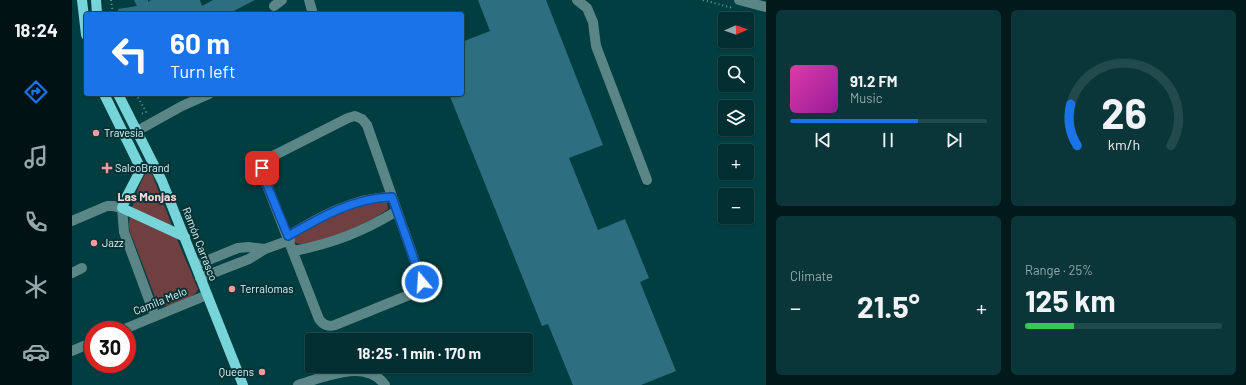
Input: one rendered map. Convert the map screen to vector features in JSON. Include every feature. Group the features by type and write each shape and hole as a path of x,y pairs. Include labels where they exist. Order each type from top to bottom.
{"main road":[{"path":"82,0 84,18"},
{"path":"96,0 97,12"},
{"path":"105,96 141,169"},
{"name":"Ramón Carrasco","path":"119,96 157,169 185,236 200,278 243,385"},
{"path":"157,169 150,166 141,169 122,208 185,236"}],"street":[{"path":"310,0 313,12"},
{"path":"577,0 587,8 593,22 596,46 647,180"},
{"path":"739,0 766,7"},
{"path":"137,131 182,106 204,96"},
{"path":"355,116 362,119 367,125 397,211 421,277 421,286 414,293 335,325 326,325 319,319 289,238 263,175 263,165 269,158 355,116"},
{"path":"200,278 249,259 265,249 289,238 322,216 347,205 370,199 392,197"},
{"path":"72,221 107,206 122,208 124,232 155,316"},
{"path":"294,251 325,245 346,238 397,211"},
{"path":"196,265 238,248 248,247 265,249"},
{"path":"72,273 82,268"},
{"name":"Camila Melo","path":"136,324 207,295"},
{"path":"72,351 84,346"},
{"path":"298,385 341,372 362,371 374,374 385,385"}],"path":[{"path":"111,0 113,12"},
{"path":"137,96 146,112 141,114"}],"shaded area":[{"path":"149,170 152,174 198,289 195,294 176,304 165,306 157,302 129,230 136,195 142,179"},
{"path":"387,202 388,209 356,227 313,243 302,244 294,242 293,237 296,234 358,205"}],"building":[{"path":"134,0 148,0 148,2 151,0 200,0 202,6 213,0 255,0 232,12 119,12 118,9 137,6"},
{"path":"478,0 546,0 603,145 569,158 598,230 625,219 649,278 640,282 676,371 641,385 573,385 548,324 542,326 450,96 464,96 464,41 490,31"}],"place":[{"name":"Travesía","path":"96,133"},
{"name":"SalcoBrand","path":"107,168"},
{"name":"Jazz","path":"94,243"},
{"name":"Terralomas","path":"232,289"},
{"name":"Queens","path":"262,372"}],"district":[{"name":"Las Monjas","path":"147,197"}],"route":[{"path":"262,168 263,175 288,236 322,216 347,205 381,197 392,197 422,282"}]}
